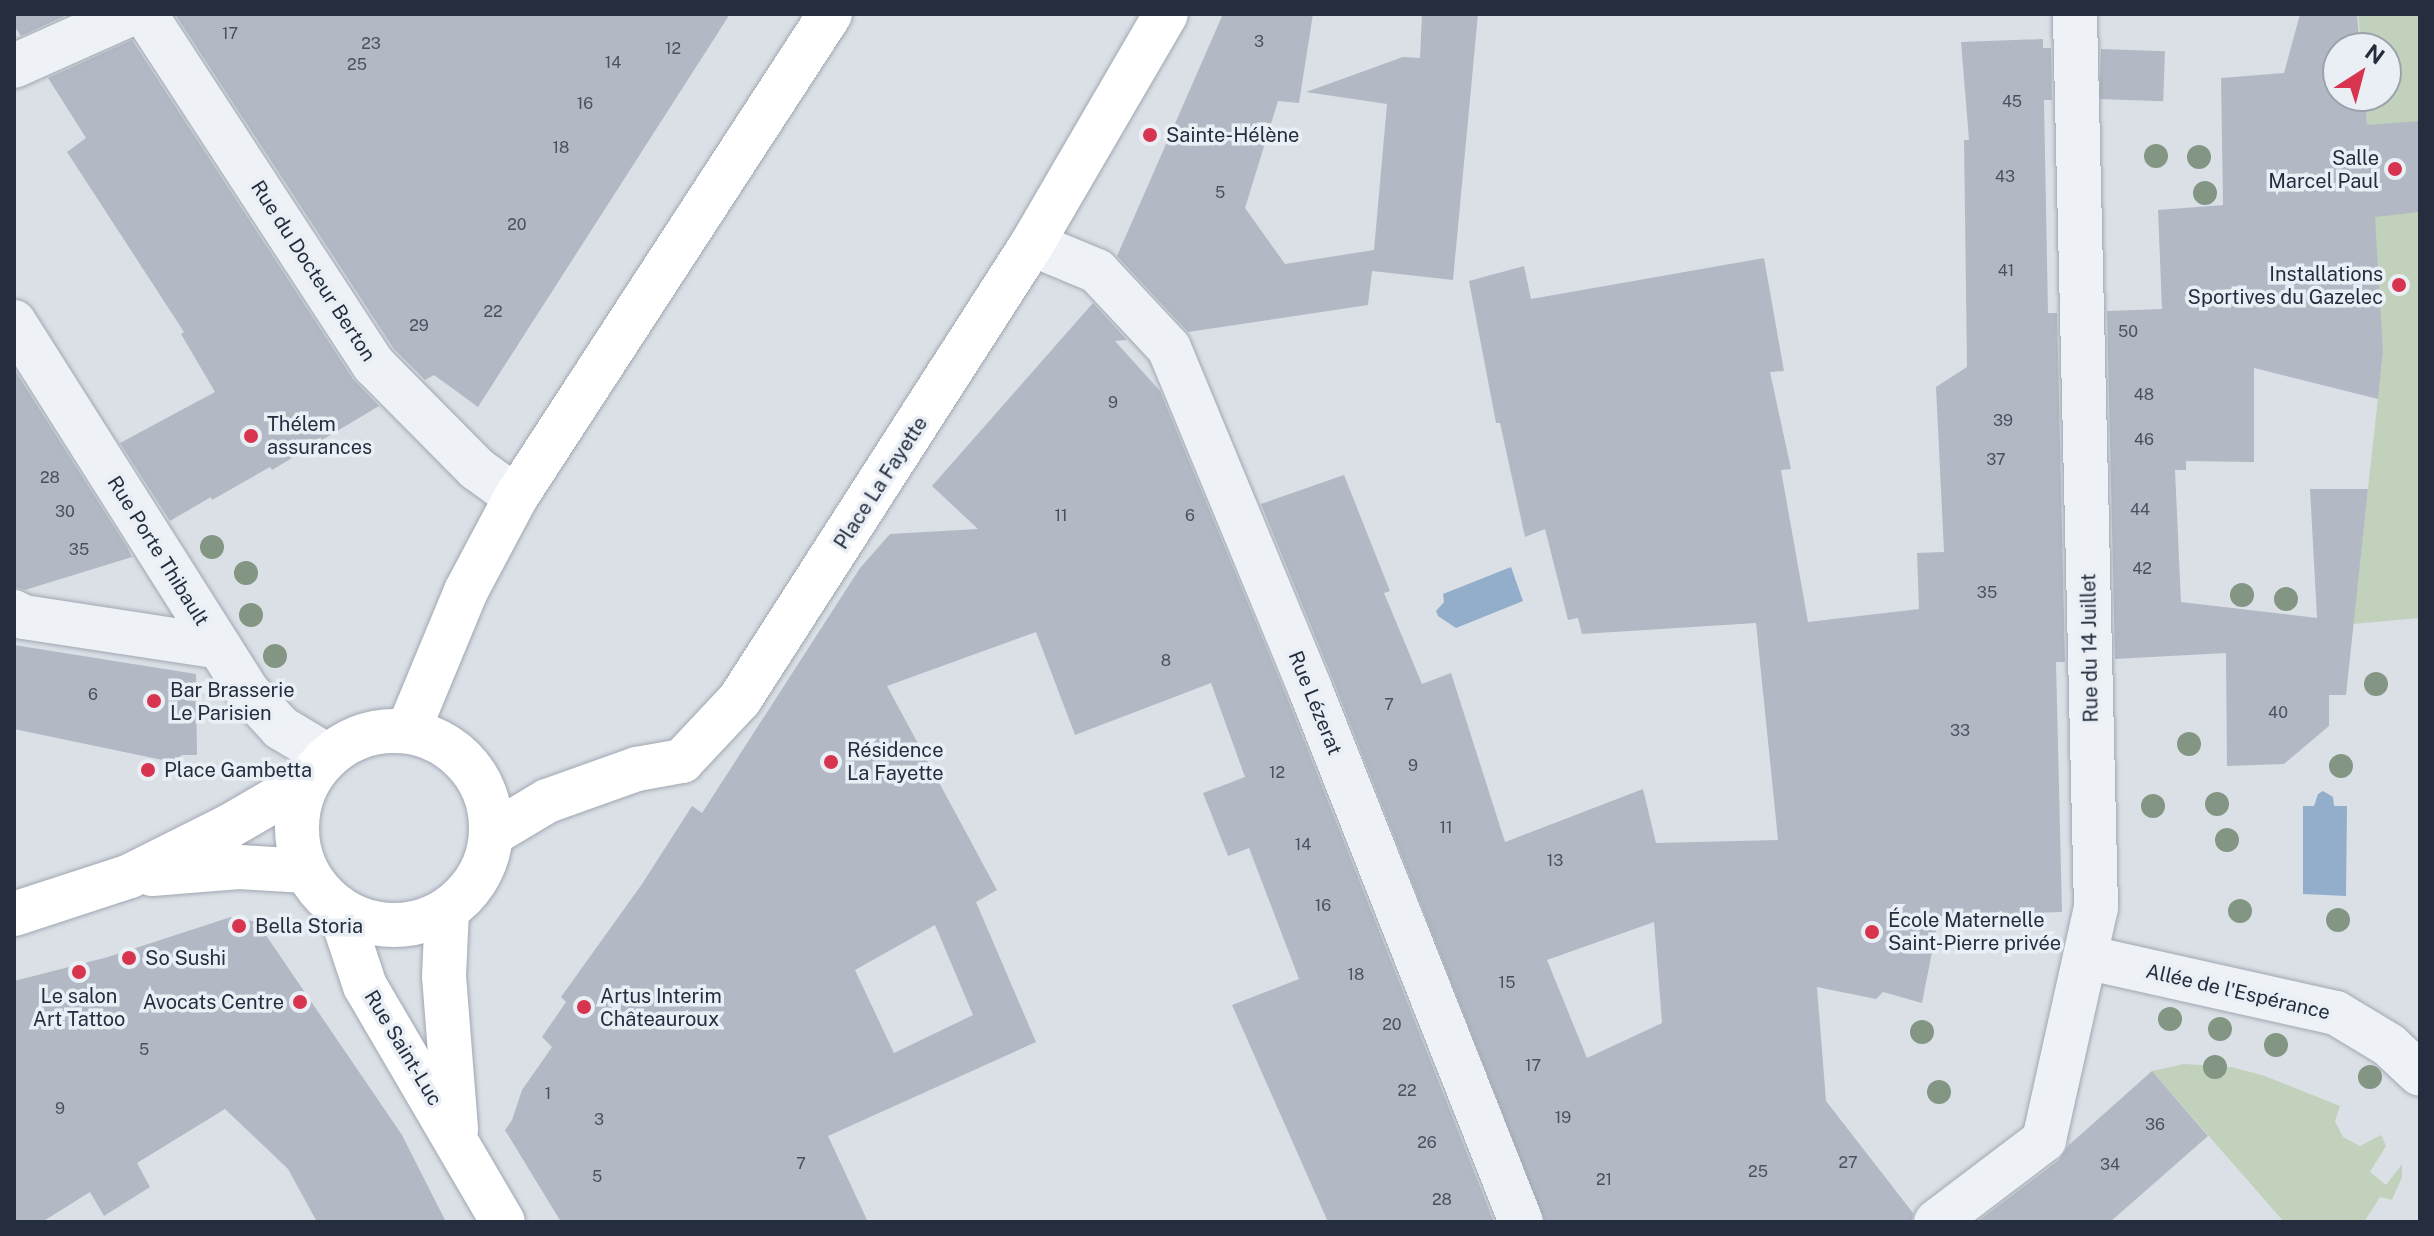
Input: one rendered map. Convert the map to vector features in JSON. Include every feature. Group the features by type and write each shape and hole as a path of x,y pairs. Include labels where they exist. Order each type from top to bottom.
{"main road":[{"path":"408,731 466,591 516,497 830,14"},
{"name":"Place La Fayette","path":"492,834 547,801 637,769 682,761 740,699 1032,244 1166,14"},
{"path":"14,914 130,876 228,827 318,768 352,739 380,730 408,731 436,739 460,755 478,778 489,804 492,834 486,864 470,890 447,910 421,922 393,925 365,921 339,908 320,891 306,871 297,840 298,810 318,768"},
{"path":"130,876 239,867 306,871"},
{"name":"Rue Saint-Luc","path":"339,908 365,986 503,1222"},
{"name":"Rue Saint-Luc","path":"447,910 444,976 457,1140"}],"street":[{"path":"14,66 130,14"},
{"name":"Rue du Docteur Berton","path":"145,14 374,365 477,469 516,497"},
{"name":"Rue du 14 Juillet","path":"1936,1222 2044,1140 2096,908 2075,14"},
{"name":"Rue Lézerat","path":"1032,244 1097,271 1169,348 1314,701 1521,1222"},
{"name":"Rue Porte Thibault","path":"14,322 248,692 318,768"},
{"path":"14,612 24,617 219,647"},
{"name":"Allée de l'Espérance","path":"2085,957 2336,1013 2389,1045 2420,1074"}],"green space":[{"name":"Installations Sportives du Gazelec","path":"2358,14 2420,14 2420,618 2353,624 2383,353 2366,112 2402,112 2402,32 2360,32"},
{"path":"2184,1064 2231,1067 2262,1075 2340,1106 2335,1121 2343,1137 2360,1146 2381,1135 2386,1146 2370,1172 2386,1185 2402,1164 2402,1177 2392,1200 2380,1197 2364,1222 2284,1222 2152,1071"}],"water":[{"path":"1511,567 1523,601 1456,628 1438,616 1436,611 1444,602 1443,594"},
{"path":"2323,791 2333,797 2334,806 2347,806 2346,896 2303,894 2303,806 2314,806 2318,794"}],"building":[{"path":"14,14 69,14 21,36 14,26"},
{"path":"175,14 730,14 478,407 434,375 425,380 394,349"},
{"path":"1223,14 1313,14 1299,103 1278,101 1245,208 1285,264 1374,250 1387,104 1306,92 1403,57 1420,58 1422,14 1478,14 1453,280 1372,271 1368,305 1188,332 1117,256"},
{"path":"2300,14 2357,14 2359,32 2322,32 2322,112 2366,112 2367,125 2420,121 2420,212 2375,217 2383,352 2378,399 2254,368 2254,462 2186,461 2186,470 2175,470 2181,602 2317,618 2310,489 2368,489 2346,695 2329,695 2329,726 2284,764 2227,766 2226,653 2115,659 2107,311 2162,309 2158,210 2223,205 2221,78 2284,73"},
{"path":"2043,39 2043,48 2051,48 2052,100 2044,100 2048,313 2057,313 2065,662 2056,662 2062,912 1939,916 1922,1003 1883,992 1876,999 1817,987 1826,1101 1913,1213 1912,1222 1545,1222 1261,504 1344,475 1390,591 1384,593 1422,684 1451,673 1505,842 1643,789 1656,843 1778,840 1756,623 1582,634 1578,618 1568,620 1545,529 1525,537 1500,423 1496,423 1469,281 1524,266 1531,299 1764,258 1784,371 1770,372 1791,469 1781,470 1808,622 1919,609 1917,553 1944,552 1936,387 1967,367 1964,140 1969,140 1961,42","holes":["1654,922 1662,1023 1587,1058 1547,960"]},
{"path":"132,40 353,379 379,406 272,470 270,467 170,521 120,443 215,392 181,334 184,332 67,152 86,138 48,78"},
{"path":"2101,49 2165,51 2163,101 2099,99"},
{"path":"1093,303 1127,340 1115,341 1160,391 1286,695 1494,1222 1328,1222 1232,1005 1299,979 1249,848 1228,856 1203,793 1245,777 1211,683 1075,735 1036,632 887,686 997,890 976,902 1036,1042 828,1136 868,1222 561,1222 505,1130 512,1120 522,1090 552,1047 542,1037 566,1002 561,997 642,884 692,806 702,813 860,568 890,534 978,529 932,486","holes":["935,925 973,1015 894,1053 855,970"]},
{"path":"14,369 132,557 25,590 14,587"},
{"path":"14,645 196,674 197,755 182,755 172,762 14,729"},
{"path":"231,917 257,922 402,1135 446,1222 317,1222 288,1169 225,1109 137,1163 150,1187 104,1216 90,1192 42,1222 14,1222 14,981 108,957"},
{"path":"2152,1071 2208,1136 2110,1222 1977,1222 2059,1160 2069,1145"}],"place":[{"name":"Sainte-Hélène","path":"1150,135"},
{"name":"Salle Marcel Paul","path":"2395,169"},
{"name":"Installations Sportives du Gazelec","path":"2399,285"},
{"name":"Thélem assurances","path":"251,436"},
{"name":"Bar Brasserie Le Parisien","path":"154,701"},
{"name":"Résidence La Fayette","path":"831,762"},
{"name":"Place Gambetta","path":"148,770"},
{"name":"Bella Storia","path":"239,926"},
{"name":"École Maternelle Saint-Pierre privée","path":"1872,932"},
{"name":"So Sushi","path":"129,958"},
{"name":"Le salon Art Tattoo","path":"79,972"},
{"name":"Avocats Centre","path":"300,1002"},
{"name":"Artus Interim Châteauroux","path":"584,1007"}]}
